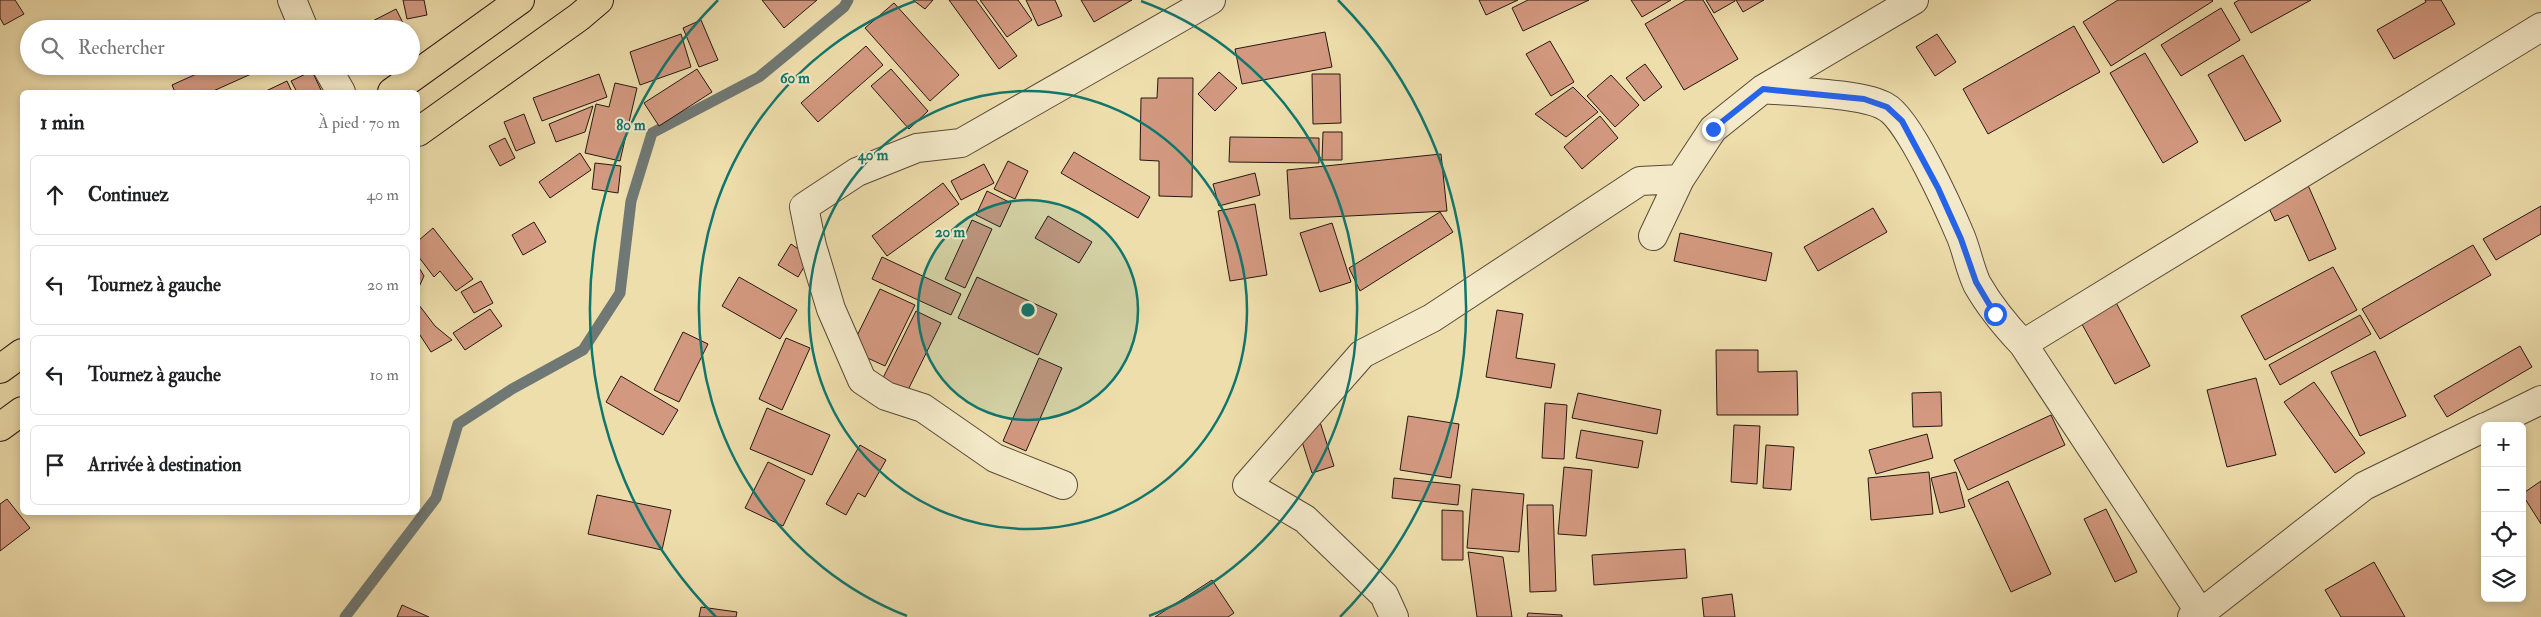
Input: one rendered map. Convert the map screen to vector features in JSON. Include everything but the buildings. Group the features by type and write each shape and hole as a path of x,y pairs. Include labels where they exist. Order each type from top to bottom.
{"main road":[{"path":"420,72 520,0"},
{"path":"420,131 599,0"},
{"path":"395,90 416,75"},
{"path":"0,369 20,354"},
{"path":"0,427 20,412"}],"street":[{"path":"292,0 300,20"},
{"path":"1063,485 995,458 923,408 886,396 862,380 830,309 812,246 804,207 857,172 917,148 961,143 1211,0"},
{"path":"1653,236 1680,179 1713,129 1763,89 1914,0"},
{"path":"2023,344 2541,27"},
{"path":"331,75 340,90"},
{"path":"1763,89 1864,99 1887,107 1902,121 1938,188 1961,239 1976,282 1995,314 2023,344 2199,616 2364,486 2481,429"},
{"path":"1394,617 1384,595 1305,519 1247,485 1362,354 1432,318 1640,181 1680,179"},
{"path":"2496,422 2541,400"}],"waterway":[{"path":"345,617 436,498 458,424 512,389 583,350 620,293 631,201 652,133 759,77 844,7 848,0"}],"route":[{"path":"1713,129 1763,89 1864,99 1887,107 1902,121 1938,188 1961,239 1976,282 1995,314"}]}
